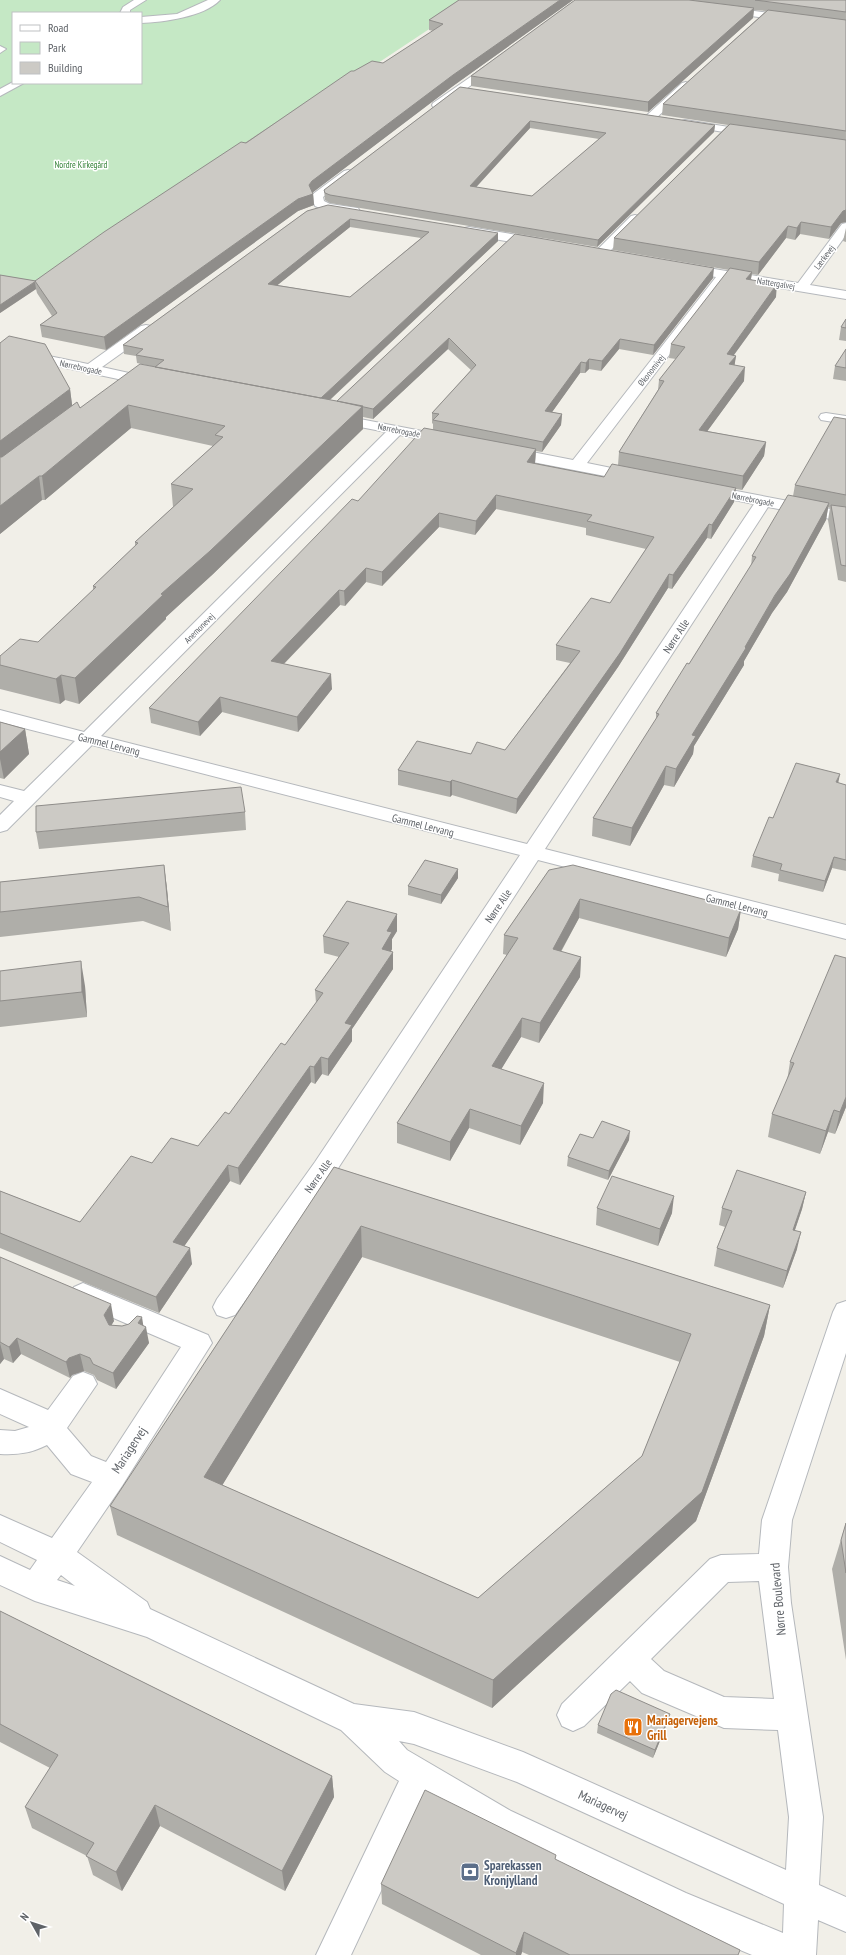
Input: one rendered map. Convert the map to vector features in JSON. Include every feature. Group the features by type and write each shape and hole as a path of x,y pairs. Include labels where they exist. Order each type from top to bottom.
{"street":[{"path":"124,12 126,9 140,0"},
{"path":"142,20 166,19 189,14 215,0"},
{"path":"717,9 846,26"},
{"path":"752,25 764,15"},
{"path":"427,112 503,56"},
{"path":"695,77 646,117 763,135"},
{"path":"0,93 17,84"},
{"path":"458,89 474,92"},
{"path":"714,140 725,129"},
{"path":"354,168 317,196 319,203 327,207 365,213"},
{"path":"309,213 327,207"},
{"path":"601,253 643,211"},
{"name":"Lærkevej","path":"801,288 846,227"},
{"path":"458,229 556,246"},
{"path":"500,248 511,238"},
{"path":"586,251 616,256"},
{"name":"Nattergalvej","path":"670,265 846,295"},
{"name":"Økonomivej","path":"577,465 724,275"},
{"path":"91,370 155,323"},
{"name":"Nørrebrogade","path":"0,350 168,386"},
{"path":"117,388 129,378"},
{"name":"Nørrebrogade","path":"335,405 323,416 459,442"},
{"path":"826,417 846,420"},
{"name":"Anemonevej","path":"0,826 397,430"},
{"path":"496,449 647,479"},
{"name":"Nørrebrogade","path":"694,488 846,517"},
{"name":"Nørre Alle","path":"226,1308 335,1172 534,853 764,501"},
{"name":"Gammel Lervang","path":"0,716 846,932"},
{"path":"0,791 28,798"},
{"name":"Mariagervej","path":"35,1587 112,1477 199,1343 129,1324 64,1286"},
{"name":"Nørre Boulevard","path":"799,1955 806,1817 776,1602 773,1567 777,1520 846,1312"},
{"path":"0,1442 21,1444 50,1429 83,1384"},
{"path":"0,1401 44,1421 81,1465 112,1477"},
{"name":"Mariagervej","path":"0,1528 57,1556 153,1624"},
{"path":"573,1715 721,1569 773,1567"},
{"name":"Mariagervej","path":"0,1570 35,1587 153,1624 352,1718 414,1728 523,1768 846,1915"},
{"path":"630,1660 653,1682 724,1712 792,1715"},
{"name":"Mariagervej","path":"352,1718 396,1761 499,1823 674,1905 794,1955"},
{"path":"333,1955 419,1774"}],"green space":[{"name":"Nordre Kirkegård","path":"0,0 473,0 40,287 0,280"}],"building":[{"path":"459,0 560,0 453,75 312,181 309,185 313,194 298,199 104,337 40,325 57,313 35,281 104,232 241,142 246,143 351,71 354,71 372,61 383,63 443,24 429,20"},
{"path":"575,0 689,0 754,8 648,102 471,76"},
{"path":"755,0 846,0 846,12"},
{"path":"768,10 846,20 846,131 663,104"},
{"path":"460,87 715,125 598,240 330,195 325,193 324,190","holes":["530,121 606,133 532,196 470,186"]},
{"path":"730,124 846,140 846,210 843,211 831,227 801,222 797,228 788,226 759,262 614,238"},
{"path":"328,205 498,233 321,398 155,367 164,360 136,355 143,349 123,345 307,211","holes":["350,219 429,232 350,297 268,284"]},
{"path":"515,234 714,268 654,345 620,339 602,361 589,359 586,363 581,362 545,411 562,414 543,442 433,420 439,414 432,413 476,365 449,338 373,409 337,401"},
{"path":"730,268 752,272 746,279 777,284 727,354 736,356 729,364 745,367 699,430 766,442 743,476 619,452 664,381 659,380 685,347 671,344"},
{"path":"0,275 36,281 0,305"},
{"path":"846,319 846,328 841,327"},
{"path":"9,336 45,344 70,389 0,441 0,343"},
{"path":"846,349 846,368 835,366"},
{"path":"140,364 363,406 210,551 161,594 163,595 75,678 61,675 56,679 0,665 0,656 20,639 38,642 96,587 93,586 138,543 135,542 193,489 171,484 223,437 215,435 225,426 128,405 42,476 39,476 0,506 0,457 77,402 80,408"},
{"path":"834,417 846,419 846,495 795,485"},
{"path":"424,428 536,449 527,462 604,477 612,464 736,488 712,525 709,524 673,575 669,574 620,653 517,799 452,780 450,782 398,770 417,741 471,754 477,742 505,750 580,651 556,645 591,598 610,603 654,537 587,521 592,515 496,495 476,521 439,513 382,572 366,568 344,591 339,590 271,661 331,674 297,717 220,697 198,722 149,708 352,499 358,501"},
{"path":"788,495 829,503 790,574 775,595 745,647 746,648 692,735 696,736 676,769 666,766 632,828 593,818 659,714 656,713 687,663 689,664 756,557 752,556"},
{"path":"831,505 846,507 846,566 841,565"},
{"path":"0,722 25,729 0,752"},
{"path":"796,763 840,774 836,782 846,785 846,860 834,857 825,881 780,870 782,864 753,856 769,817 773,818"},
{"path":"241,787 245,812 36,832 36,806"},
{"path":"425,860 458,869 441,895 408,886"},
{"path":"164,865 168,907 139,897 0,912 0,882"},
{"path":"573,865 741,909 729,938 580,899 553,949 581,957 540,1023 522,1018 492,1066 544,1083 521,1126 470,1109 450,1142 397,1123 518,938 504,935 549,870"},
{"path":"347,901 397,914 387,931 392,932 382,949 393,952 345,1023 352,1025 328,1059 321,1057 314,1067 310,1066 238,1168 228,1165 173,1242 190,1248 156,1297 0,1233 0,1191 80,1222 131,1156 152,1163 171,1138 198,1146 225,1112 229,1114 281,1043 285,1045 323,993 315,990 349,943 323,936"},
{"path":"835,955 846,958 846,1097 840,1112 834,1110 826,1131 772,1114 794,1063 790,1062"},
{"path":"81,961 82,992 0,1001 0,971"},
{"path":"602,1121 630,1131 609,1171 568,1157 580,1134 593,1138"},
{"path":"334,1167 770,1305 702,1492 493,1680 110,1506","holes":["361,1226 691,1334 642,1456 478,1598 204,1477"]},
{"path":"737,1170 806,1192 793,1230 801,1232 787,1271 717,1248 732,1211 722,1208"},
{"path":"612,1176 674,1196 660,1229 597,1208"},
{"path":"0,1257 111,1304 104,1315 109,1325 122,1326 129,1324 137,1316 142,1317 138,1323 146,1327 113,1373 93,1364 90,1358 80,1354 69,1358 66,1362 17,1338 9,1347 0,1342"},
{"path":"846,1523 846,1573 841,1540"},
{"path":"0,1611 332,1776 282,1871 155,1805 116,1872 86,1856 94,1843 25,1807 58,1755 0,1724"},
{"path":"616,1690 670,1714 655,1750 598,1725 611,1694"},
{"path":"425,1790 556,1855 555,1859 740,1950 738,1955 570,1955 524,1932 516,1953 381,1884"}],"place":[{"name":"Mariagervejens Grill","path":"633,1727"},
{"name":"Sparekassen Kronjylland","path":"470,1872"}]}
